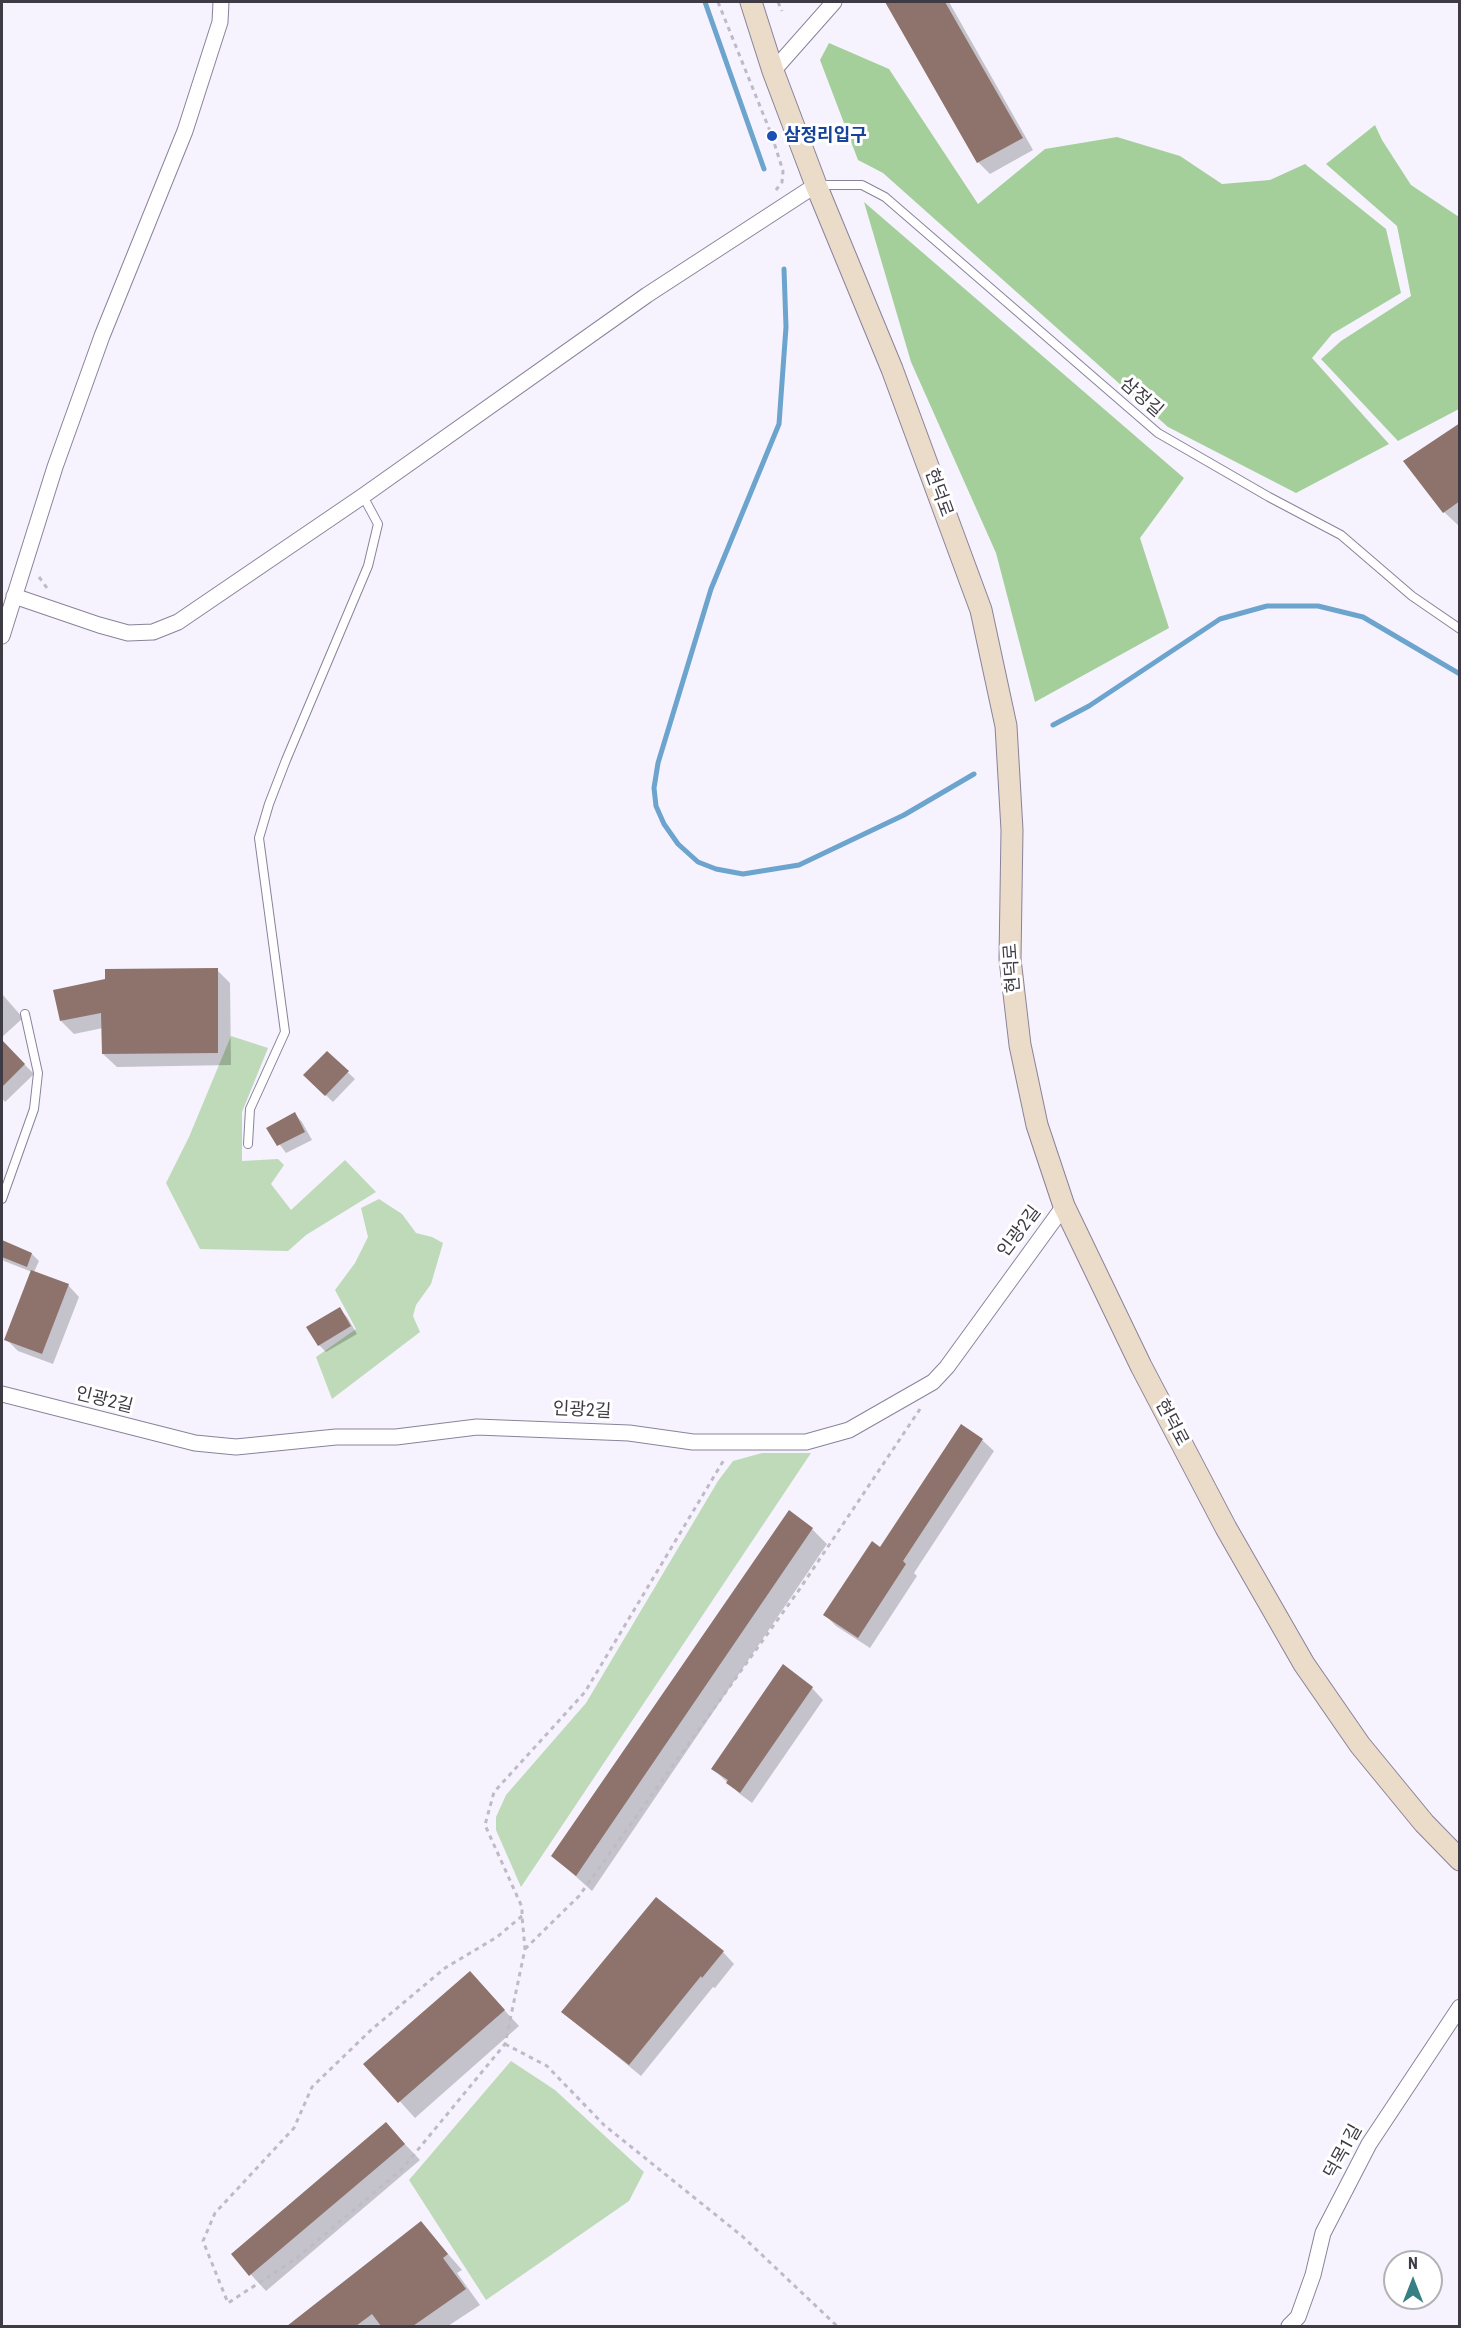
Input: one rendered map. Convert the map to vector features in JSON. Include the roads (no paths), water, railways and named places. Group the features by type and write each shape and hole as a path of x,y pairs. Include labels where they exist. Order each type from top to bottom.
{"main road":[{"name":"현덕로","path":"751,2 773,71 816,185 892,369 981,610 1006,726 1012,830 1010,959 1020,1045 1037,1125 1064,1206 1141,1366 1220,1518 1304,1664 1360,1745 1424,1823 1460,1860"}],"street":[{"path":"2,636 55,467 102,336 185,131 220,22 221,2"},
{"path":"773,71 834,2"},
{"path":"14,596 128,633 153,632 178,622 363,496 647,295 816,185"},
{"name":"인광2길","path":"2,1394 195,1443 236,1447 336,1437 396,1437 477,1427 629,1433 693,1442 734,1444 806,1442 849,1430 933,1382 947,1367 1064,1206"},
{"name":"덕목1길","path":"1289,2326 1298,2317 1313,2275 1323,2233 1369,2144 1460,2007"}],"lane":[{"name":"삼정길","path":"816,185 862,185 885,197 1158,433 1269,497 1341,535 1412,596 1460,629"},
{"path":"248,1144 250,1109 285,1032 259,838 286,760 369,566 378,524 363,496"},
{"path":"2,1199 34,1109 38,1073 25,1014"}],"waterway":[{"path":"705,2 764,169"},
{"path":"784,269 786,327 779,424 711,589 658,763 654,788 656,806 664,824 678,844 698,862 716,869 743,874 799,865 904,815 974,774"},
{"path":"1053,725 1089,706 1220,619 1267,606 1318,606 1363,617 1460,674"}],"place":[{"name":"삼정리입구","path":"772,136"}]}
